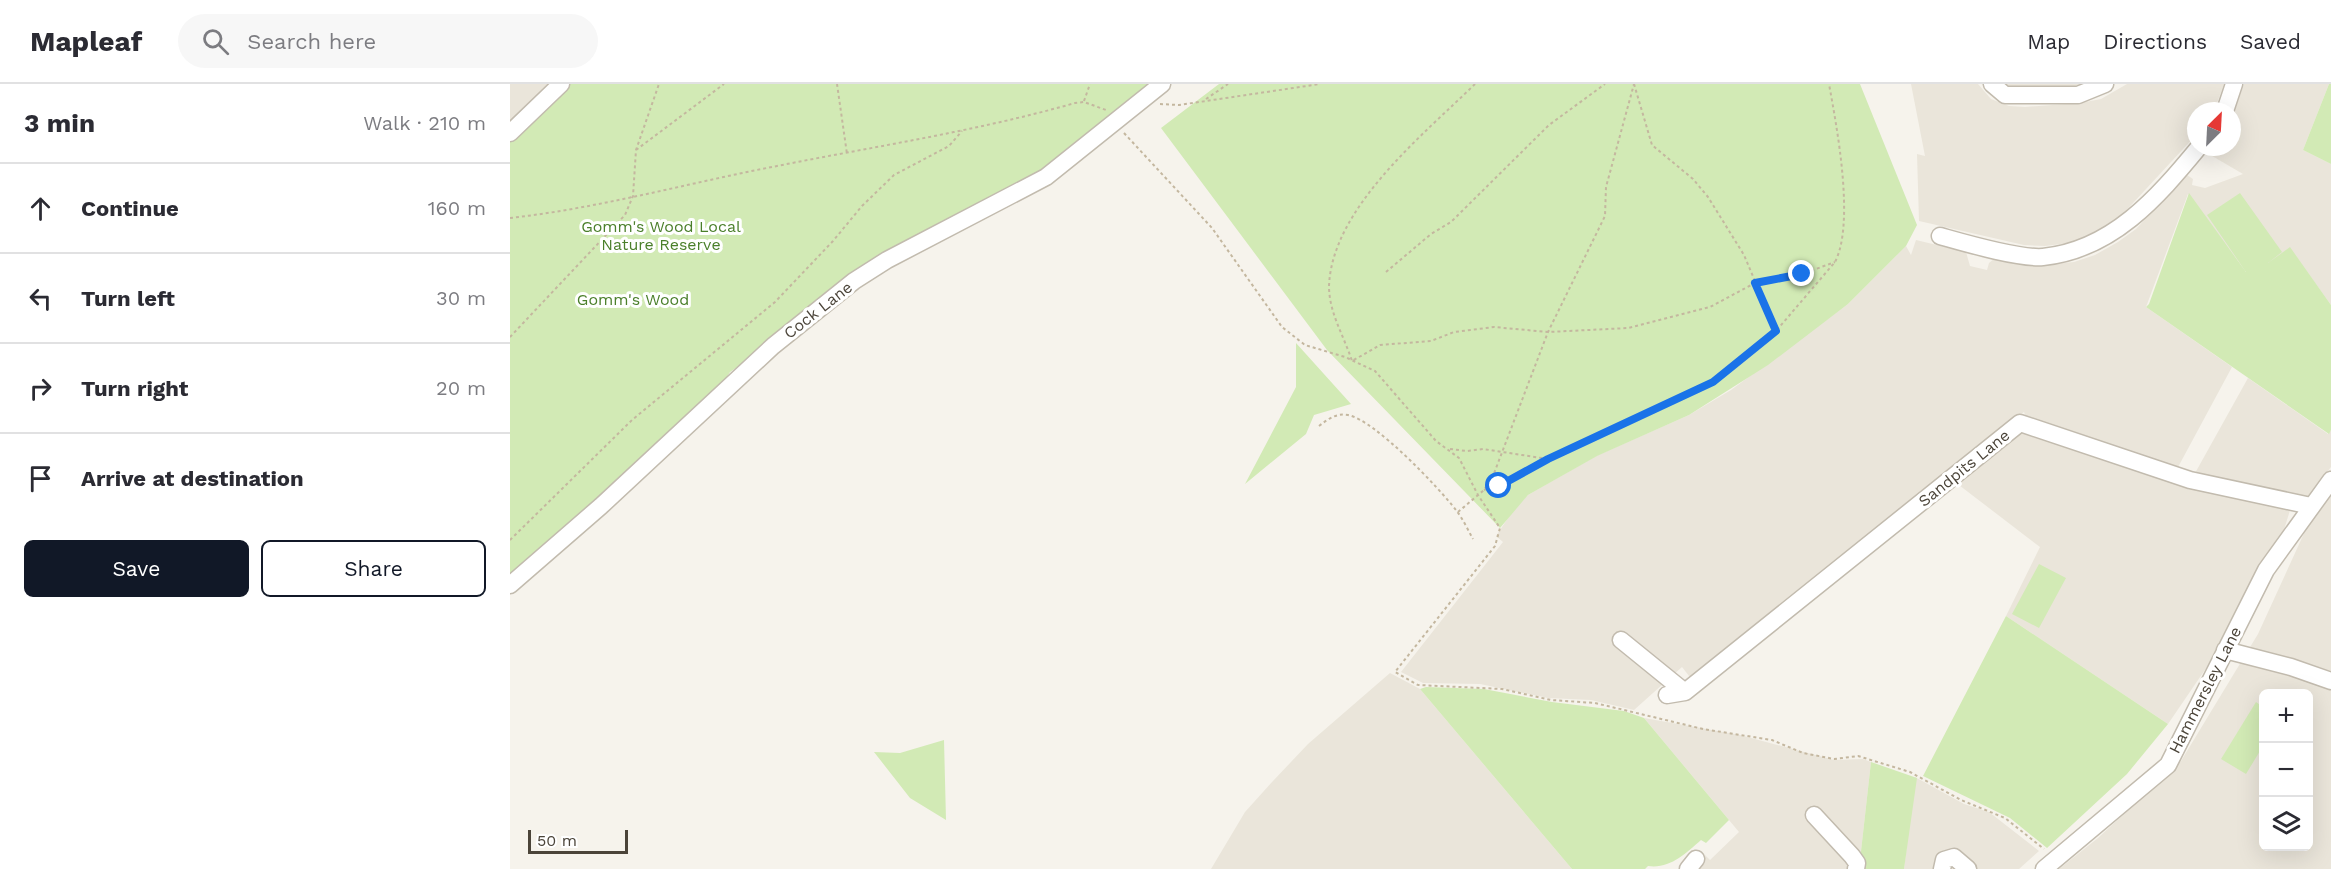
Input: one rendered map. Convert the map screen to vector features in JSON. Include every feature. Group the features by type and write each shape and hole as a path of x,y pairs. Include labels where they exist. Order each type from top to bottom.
{"street":[{"path":"510,133 561,84"},
{"name":"Cock Lane","path":"510,585 601,506 773,346 854,281 898,255 986,211 1046,177 1162,84"},
{"path":"1992,84 2006,95 2078,95 2105,84"},
{"path":"2228,102 2234,84"},
{"path":"1940,236 1982,247 2041,257 2090,247 2124,226 2190,156"},
{"name":"Sandpits Lane","path":"1667,695 1685,692 2020,423 2190,480 2311,506"},
{"name":"Hammersley Lane","path":"2044,869 2168,765 2266,570 2311,506 2330,484"},
{"path":"1621,640 1685,692"},
{"path":"2225,650 2291,667 2331,681"},
{"path":"1814,815 1852,856 1857,863 1856,869"},
{"path":"1942,869 1944,860 1954,857 1968,869"}],"path":[{"path":"510,337 625,215 633,196 636,150 659,84"},
{"path":"636,150 724,84"},
{"path":"837,84 847,154"},
{"path":"1084,102 1090,84"},
{"path":"1204,101 1228,84"},
{"path":"1142,102 1179,105 1320,84"},
{"path":"1474,84 1394,164 1355,215 1336,250 1329,287 1338,329 1352,361 1380,345 1431,341 1454,332 1494,327 1548,332 1628,328 1710,307 1755,283 1802,274 1835,262"},
{"path":"1386,272 1431,234 1451,222 1549,125 1605,84"},
{"path":"1484,490 1502,454 1548,332 1605,216 1606,188 1634,84"},
{"path":"1634,84 1653,145 1694,178 1708,197 1744,255 1776,331"},
{"path":"1458,512 1484,490 1527,473 1548,459 1713,382 1776,331 1835,262 1842,249 1844,234 1840,159 1829,84"},
{"path":"510,218 565,212 896,142 962,131 1084,102 1108,111"},
{"path":"1120,129 1212,228 1282,327 1305,345 1345,357"},
{"path":"510,540 632,420 775,302 833,241 862,206 894,175 949,146 962,131"},
{"path":"1319,426 1328,418 1339,415 1350,416 1372,426 1437,488 1458,512 1473,539"},
{"path":"1448,449 1467,451 1483,449 1502,454 1548,459"}],"shaded area":[{"path":"510,84 555,84 510,128"},
{"path":"1911,84 1978,84 1991,99 2009,106 2025,107 2101,99 2127,84 2224,84 2217,102 2187,102 2187,145 2121,216 2096,233 2069,243 2045,246 2024,245 1919,221 1917,154 1925,156"},
{"path":"2005,84 2086,84 2062,88 2008,87"},
{"path":"2244,84 2329,84 2303,150 2331,164 2331,305 2290,248 2250,277 2188,194 2146,307 2232,367 2177,469 2026,417 2024,412 1713,659 1693,681 1682,667 1634,710 1591,700 1548,698 1480,684 1423,683 1401,672 1503,542 1496,536 1514,509 1528,495 1596,456 1689,415 1731,390 1848,304 1906,246 1911,255 1916,240 1966,252 1970,266 1987,270 1989,263 1995,258 2034,266 2074,262 2095,255 2136,229 2187,175 2193,179 2192,185 2205,188 2243,174 2212,156 2241,156 2241,102 2238,102"},
{"path":"2248,378 2328,434 2331,430 2331,467 2308,497 2303,498 2194,475"},
{"path":"2020,432 2291,507 2274,562 2243,614 2168,724 2006,616 2040,547 1955,482"},
{"path":"2331,492 2331,869 2059,869 2098,838 2181,761 2258,634 2306,529"},
{"path":"1390,673 1420,689 1572,869 1211,869 1245,812 1273,781 1308,744"},
{"path":"1644,718 1740,735 1834,760 1863,759 1871,762 1859,869 1689,869 1705,855 1710,860 1739,832"},
{"path":"1915,777 1964,804 1989,812 2039,851 2019,869 1904,869"}],"green space":[{"name":"Gomm's Wood","path":"565,84 1150,84 1042,176 937,230 730,372 720,388 510,579 510,138"},
{"path":"1219,84 1860,84 1917,225 1906,246 1848,304 1768,365 1689,415 1597,456 1528,495 1500,528 1327,350 1161,128"},
{"path":"2329,84 2331,84 2331,164 2303,150"},
{"path":"2189,193 2246,272 2207,215 2240,193 2282,252 2268,263 2290,247 2331,305 2331,430 2329,434 2146,307"},
{"path":"1296,343 1351,404 1314,415 1306,434 1245,484 1296,387"},
{"path":"2039,564 2066,578 2039,628 2012,614"},
{"path":"2006,616 2168,724 2127,774 2047,848 2010,818 1923,776"},
{"path":"1426,687 1484,689 1552,702 1624,711 1644,718 1729,820 1706,843 1701,840 1670,863 1648,866 1645,869 1572,869 1420,689"},
{"path":"2256,702 2259,704 2259,753 2246,774 2221,759"},
{"path":"944,740 946,820 910,798 874,752 900,753"},
{"path":"1871,762 1917,778 1904,869 1859,869"}],"route":[{"path":"1499,486 1527,473 1548,459 1713,382 1776,331 1755,283 1802,274"}],"park label":[{"name":"Gomm's Wood Local Nature Reserve","path":"661,235"}]}
